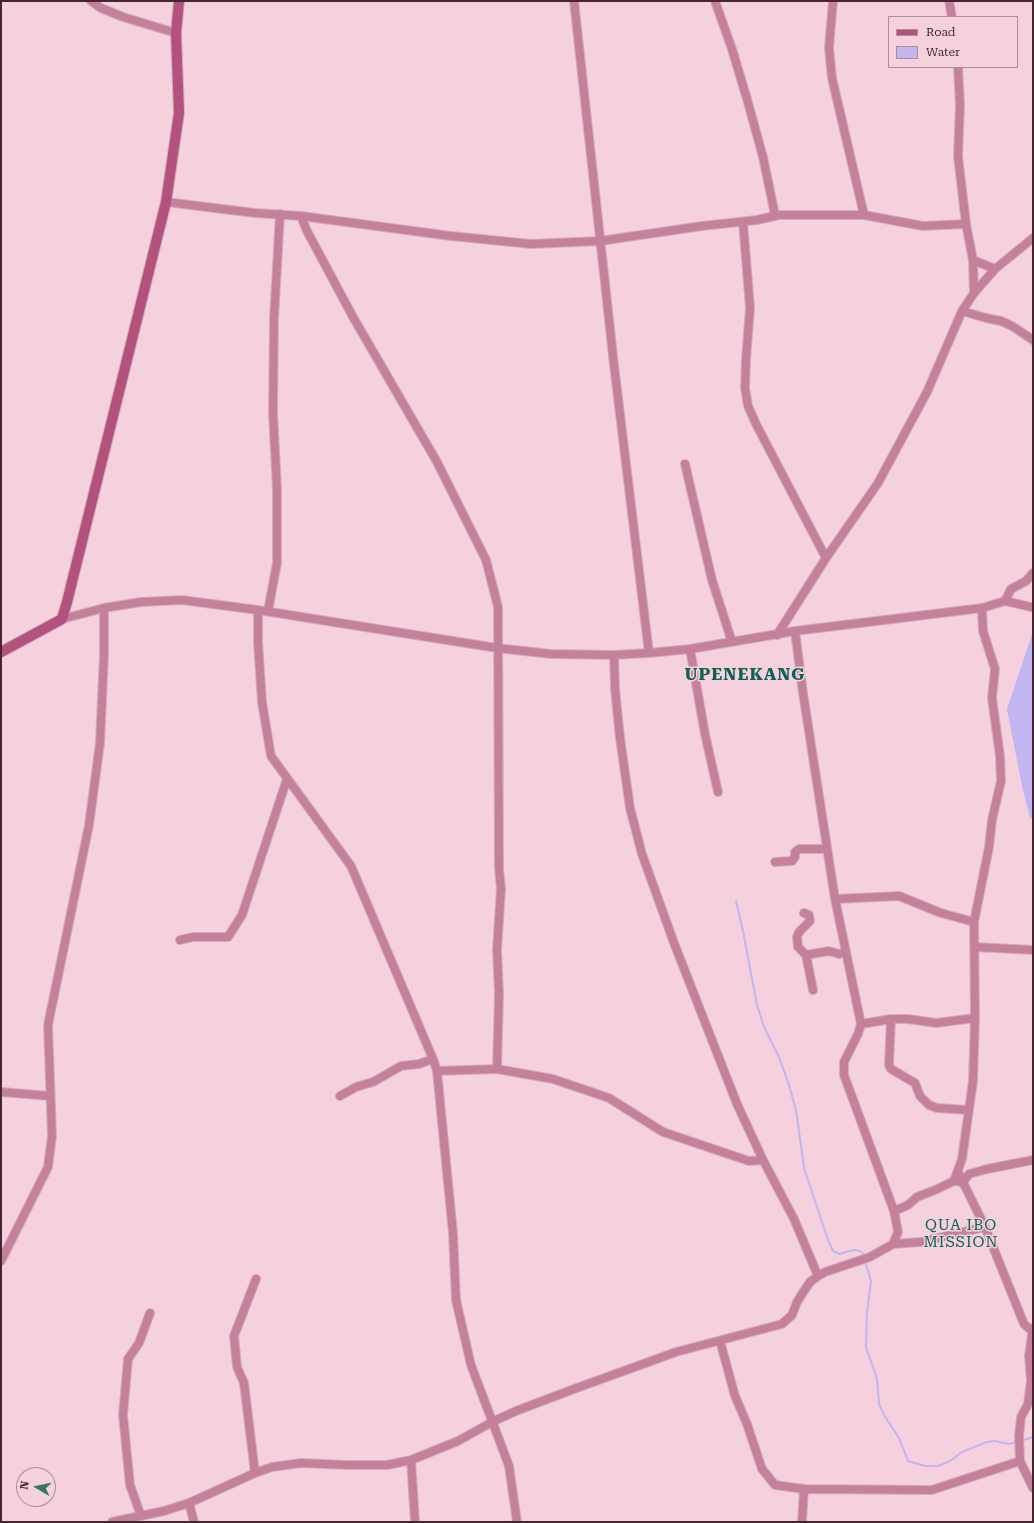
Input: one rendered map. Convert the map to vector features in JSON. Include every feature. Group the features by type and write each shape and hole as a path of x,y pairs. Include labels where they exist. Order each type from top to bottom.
{"street":[{"path":"92,1 101,8 123,17 176,33"},
{"path":"62,619 100,472 166,202 179,113 176,33 179,1"},
{"path":"574,1 600,241 649,653"},
{"path":"715,1 747,99 775,215"},
{"path":"833,1 829,48 832,78 864,215"},
{"path":"949,1 952,16"},
{"path":"958,68 960,105 958,156 966,224 973,260 974,293"},
{"path":"166,202 255,213 301,216 451,236 531,244 600,241 702,226 757,220 775,215 864,215 924,226 966,224"},
{"path":"268,611 278,563 274,406 274,318 280,214"},
{"path":"301,216 307,231 353,317 437,462 486,560 498,607 499,868 501,889 497,950 499,994 497,1069"},
{"path":"743,222 750,308 745,388 748,406 826,558"},
{"path":"778,635 826,558 878,483 927,392 962,311 974,293 995,269 1033,238"},
{"path":"973,260 995,269"},
{"path":"962,311 1001,321 1012,326 1033,340"},
{"path":"685,464 712,580 732,642"},
{"path":"1005,601 1011,589 1026,581 1033,573"},
{"path":"1,652 62,619 104,608 141,602 182,600 268,611 497,648 551,654 614,655 690,649 795,631 982,608 1005,601 1030,607"},
{"path":"1,1261 48,1167 52,1136 48,1025 89,825 100,743 104,655 104,608"},
{"path":"954,1181 962,1159 973,1081 975,1018 974,922 992,820 1001,782 1000,756 992,698 996,669 983,631 982,608"},
{"path":"258,610 258,642 262,702 271,756 351,866 433,1059 437,1072 453,1233 456,1300 471,1365 509,1466 517,1522"},
{"path":"795,631 803,693 835,899 861,1024 858,1034 844,1062 844,1075 894,1211 898,1232 894,1244"},
{"path":"690,649 705,734 718,792"},
{"path":"614,655 615,689 620,738 630,808 642,854 718,1060 763,1160 794,1219 818,1276"},
{"path":"180,940 193,937 228,937 242,915 287,779"},
{"path":"775,862 792,860 795,857 795,852 799,849 827,849"},
{"path":"835,899 899,896 941,913 974,922"},
{"path":"804,913 809,915 810,921 799,932 797,938 798,947 806,955 813,990"},
{"path":"975,947 1033,950"},
{"path":"806,955 829,951 839,954 846,952"},
{"path":"861,1024 908,1018 936,1023 975,1018"},
{"path":"891,1019 889,1065 891,1069 915,1083 920,1096 929,1105 937,1108 968,1110"},
{"path":"340,1096 356,1087 373,1082 401,1066 419,1064 433,1059"},
{"path":"437,1072 497,1069 554,1079 609,1098 663,1132 749,1161 763,1160"},
{"path":"1,1092 50,1096"},
{"path":"963,1182 969,1174 1033,1160"},
{"path":"958,1172 985,1226 1024,1324 1032,1329 1029,1356 1031,1381 1028,1404 1021,1418 1019,1436 1020,1461 1033,1488"},
{"path":"894,1211 908,1205 917,1197 954,1181 963,1182"},
{"path":"112,1522 126,1520 189,1503 255,1473 272,1467 301,1463 371,1466 387,1465 411,1460 458,1441 492,1422 516,1411 612,1375 676,1352 782,1324 792,1316 797,1302 804,1291 810,1282 818,1276 869,1257 894,1244 921,1242 985,1226"},
{"path":"255,1473 244,1383 237,1368 234,1336 256,1279"},
{"path":"142,1516 130,1485 124,1415 128,1359 138,1343 150,1314"},
{"path":"720,1341 735,1396 748,1424 762,1469 776,1485 804,1489 932,1490 1020,1461"},
{"path":"411,1460 415,1522"},
{"path":"802,1522 804,1489"},
{"path":"189,1503 194,1522"}],"water":[{"path":"1033,631 1033,819 1030,818 1022,786 1007,709"}],"waterway":[{"path":"736,901 757,1005 764,1027 779,1057 789,1085 796,1110 804,1168 828,1240 833,1251 840,1254 856,1250 862,1252 864,1257"},
{"path":"865,1261 871,1281 867,1313 866,1347 877,1379 879,1404 884,1415 899,1438 908,1461 925,1466 938,1466 950,1461 962,1452 987,1442 995,1441 1009,1444 1017,1442"},
{"path":"1021,1441 1033,1437"}],"district":[{"name":"UPENEKANG","path":"745,675"},
{"name":"QUA IBO MISSION","path":"961,1234"}]}
